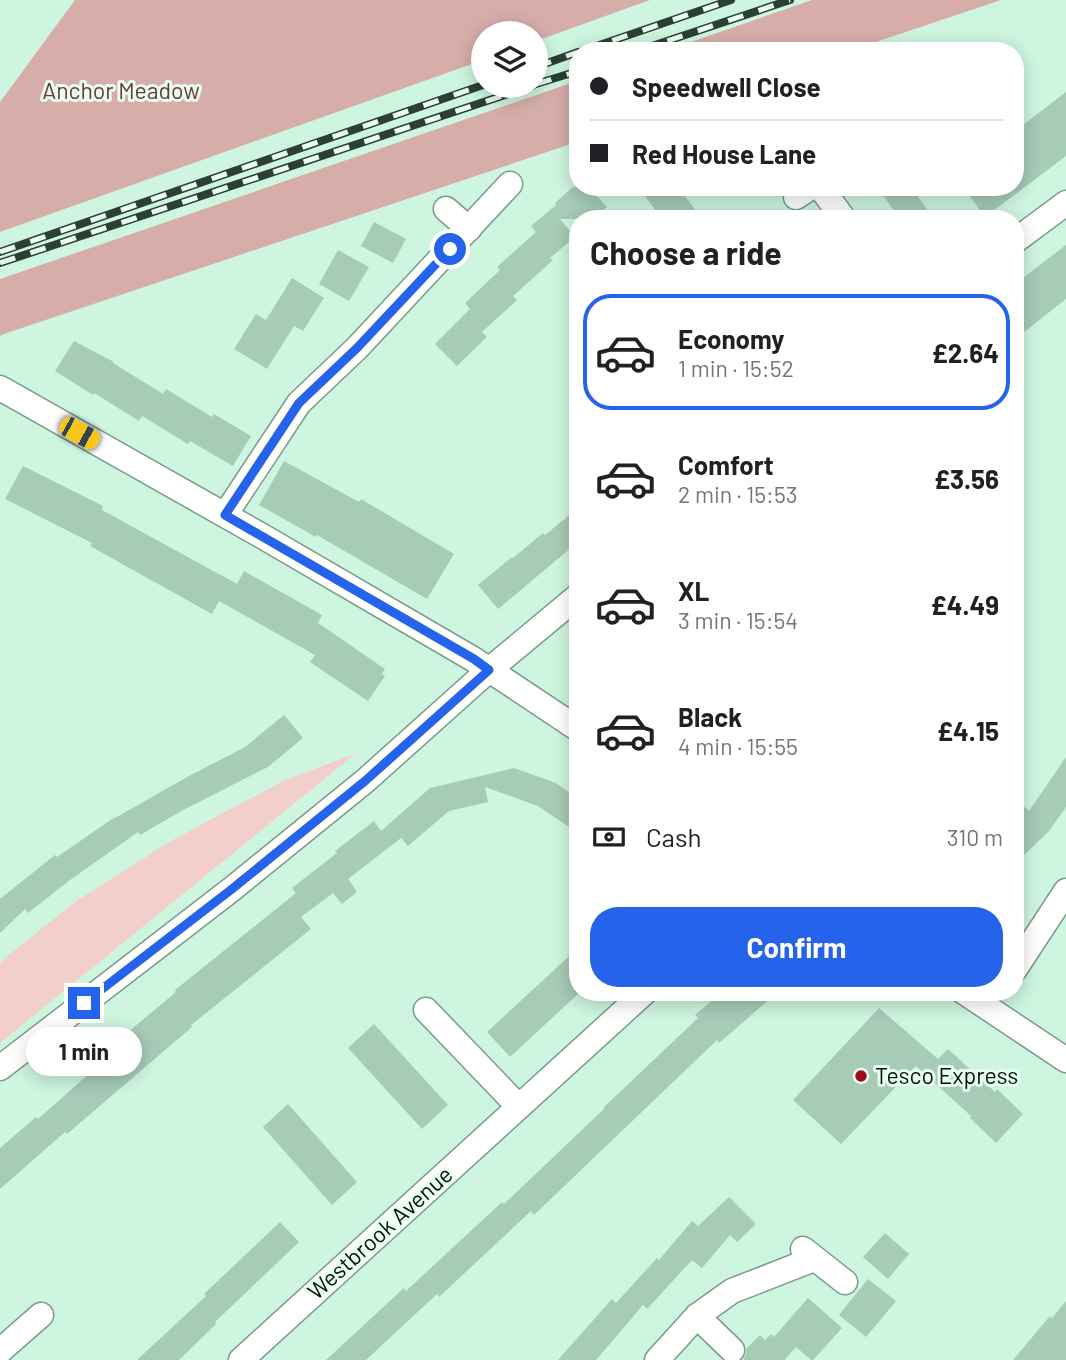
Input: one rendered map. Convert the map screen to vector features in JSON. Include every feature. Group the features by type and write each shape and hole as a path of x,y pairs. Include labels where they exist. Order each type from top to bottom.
{"street":[{"path":"225,515 299,403 357,348 510,184"},
{"path":"1024,234 1066,202"},
{"path":"446,209 469,229"},
{"path":"0,388 474,659 569,723"},
{"path":"0,1068 232,889 355,789 489,670 569,603"},
{"path":"1024,956 1066,891"},
{"name":"Westbrook Avenue","path":"241,1360 635,1001"},
{"path":"995,1001 1066,1060"},
{"path":"426,1010 518,1107"},
{"path":"657,1360 697,1316 732,1291 807,1252 845,1282"},
{"path":"0,1350 41,1315"},
{"path":"697,1316 732,1350"}],"shaded area":[{"path":"355,754 0,1043 0,964 5,958 75,902 171,841 285,780"}],"green space":[{"name":"Anchor Meadow","path":"75,0 650,0 548,37 548,21 471,21 471,64 0,232 0,102"},
{"path":"812,0 1001,0 876,42 691,42"},
{"path":"569,84 569,145 0,337 0,279 527,98 548,98 548,91"}],"building":[{"path":"1066,92 1066,156 1024,188 1024,124"},
{"path":"569,191 569,196 597,196 607,207 604,210 569,210 569,219 560,219 569,230 569,242 513,296 517,300 482,332 487,337 457,366 435,344 470,309 465,303 500,270 497,267 536,232 531,226 556,205"},
{"path":"645,196 685,196 695,210 655,210"},
{"path":"883,196 917,196 928,210 894,210"},
{"path":"970,196 1013,196 994,210 980,210"},
{"path":"374,222 406,239 393,263 361,246"},
{"path":"1066,245 1066,299 1024,332 1024,277"},
{"path":"338,250 369,267 349,301 319,284"},
{"path":"292,278 324,298 303,331 294,326 267,369 234,349 256,314 266,320"},
{"path":"74,341 114,362 163,394 166,389 212,417 214,414 251,436 233,466 190,441 188,444 142,416 139,421 55,371"},
{"path":"284,461 359,502 361,499 454,554 427,599 317,535 316,537 259,505"},
{"path":"23,466 103,506 102,510 237,584 244,571 322,615 318,623 385,669 382,674 385,676 368,701 310,662 315,655 219,601 212,614 90,546 92,543 5,499"},
{"path":"569,515 569,550 498,609 478,585 543,533 545,535"},
{"path":"284,715 303,738 268,767 140,835 138,832 28,913 25,909 0,933 0,899 55,855 57,857 115,817 245,747"},
{"path":"1066,757 1066,807 1049,831 1024,855 1024,808 1029,811"},
{"path":"514,768 556,783 569,792 569,827 538,806 485,787 488,802 449,811 408,846 401,838 348,879 357,892 342,904 333,893 301,917 311,929 191,1025 192,1027 0,1189 0,1148 36,1117 38,1119 101,1063 97,1058 176,992 175,990 296,893 292,888 337,853 335,851 374,821 381,831 430,788"},
{"path":"569,956 570,1001 510,1057 487,1032"},
{"path":"711,1001 768,1001 719,1043 717,1040 534,1215 531,1211 439,1297 437,1294 366,1360 326,1360 502,1202 504,1204 698,1018 695,1015"},
{"name":"Tesco Express","path":"879,1008 938,1059 948,1049 1023,1114 996,1143 971,1116 916,1066 841,1144 793,1100"},
{"path":"374,1024 448,1105 422,1129 348,1048"},
{"path":"288,1104 357,1182 332,1205 263,1127"},
{"path":"729,1197 756,1224 737,1242 730,1235 702,1268 692,1260 647,1309 643,1305 596,1360 558,1360 612,1299 616,1303 657,1258 659,1260 692,1221 698,1226"},
{"path":"280,1222 299,1242 179,1360 137,1360 206,1296 204,1294"},
{"path":"885,1233 909,1254 888,1279 863,1257"},
{"path":"868,1279 896,1301 866,1337 839,1315"},
{"path":"808,1298 842,1328 813,1360 796,1347 786,1360 743,1360 746,1349 760,1335 765,1340 771,1334 774,1337"},
{"path":"1066,1301 1066,1360 1013,1360 1050,1316 1052,1318"}],"railway":[{"path":"608,42 731,0"},
{"path":"664,42 790,0"},
{"path":"548,63 569,55"},
{"path":"548,80 569,74"},
{"path":"0,252 471,89"},
{"path":"0,263 496,98"}],"place":[{"name":"Tesco Express","path":"861,1076"}],"route":[{"path":"84,1003 232,889 365,781 489,670 225,515 299,403 357,348 450,249"}]}
